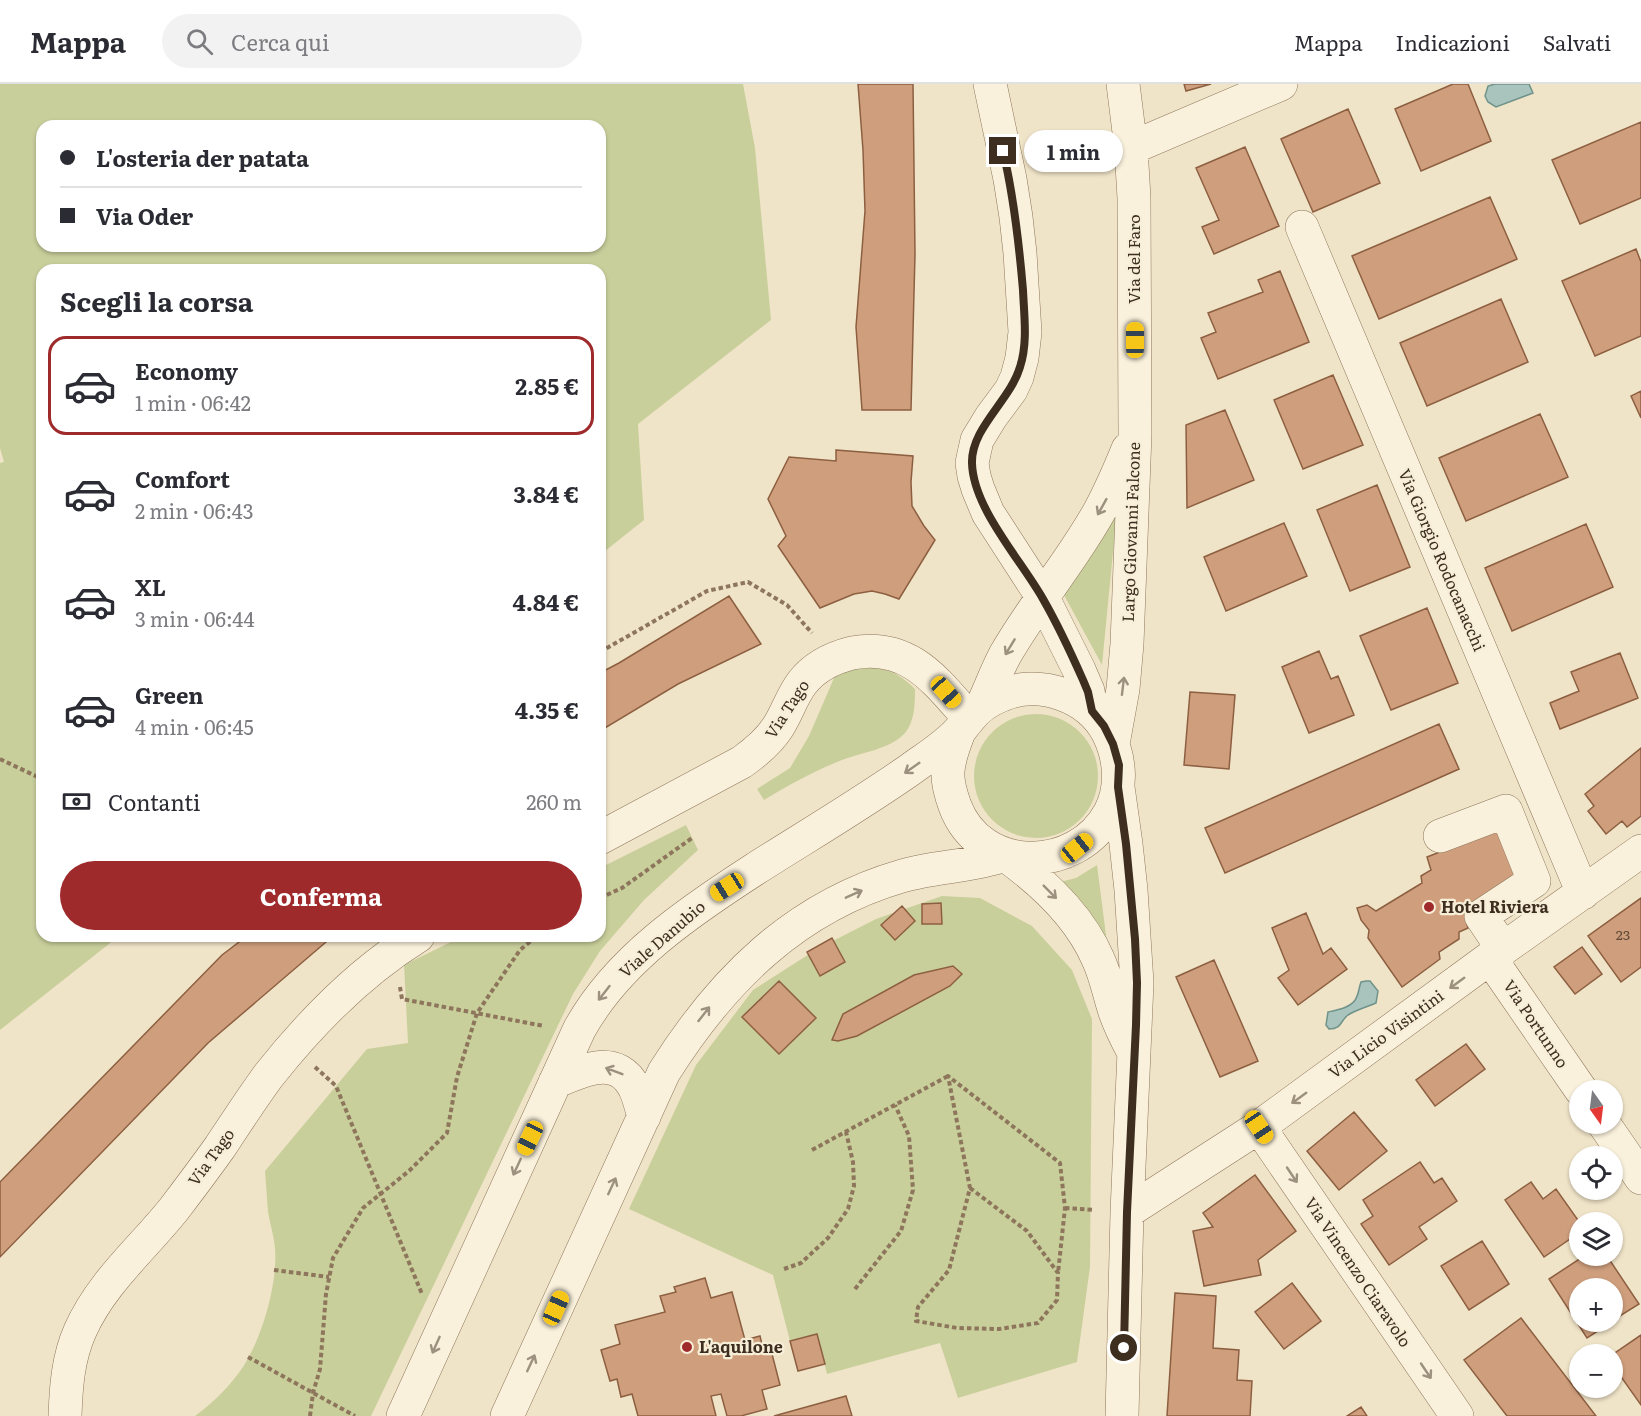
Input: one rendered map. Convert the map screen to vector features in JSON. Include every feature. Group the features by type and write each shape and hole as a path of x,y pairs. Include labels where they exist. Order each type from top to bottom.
{"street":[{"path":"990,84 1016,217 1024,339 1021,366 1017,377 1011,390 977,440 972,463 978,489 988,513 1043,598"},
{"name":"Via del Faro","path":"1123,84 1131,148 1134,223 1135,434"},
{"path":"1131,148 1281,84"},
{"name":"Via Giorgio Rodocanacchi","path":"1302,227 1582,893"},
{"name":"Largo Giovanni Falcone","path":"1134,1053 1119,1022 1101,966 1085,935 1042,884 969,831 950,794 948,773 951,752 1022,628 1098,513 1135,434"},
{"name":"Largo Giovanni Falcone","path":"1113,744 1123,689 1127,644 1135,434"},
{"name":"Largo Giovanni Falcone","path":"1043,598 1083,680 1092,711"},
{"name":"Via Tago","path":"606,835 742,762 762,746 778,727 802,682 818,667 847,654 870,651 908,659 926,671 970,718"},
{"name":"Largo Giovanni Falcone","path":"970,718 1003,694 1026,689 1050,690 1072,698 1092,711 1104,726 1113,744 1119,765 1118,787 1136,948 1134,1053"},
{"name":"Viale Danubio","path":"403,1416 574,1041 586,1018 615,979 650,945 708,899 903,774 970,718"},
{"name":"Largo Giovanni Falcone","path":"1005,855 1029,859 1054,857 1077,848 1097,832 1110,810 1118,787"},
{"name":"Via Portunno","path":"1440,836 1506,811 1534,881 1480,916 1497,953 1575,1080"},
{"name":"Via Licio Visintini","path":"1127,1212 1259,1127 1641,851"},
{"path":"507,1416 664,1072 707,1010 753,960 792,928 832,904 879,883 904,875 965,866 1005,855"},
{"name":"Via Tago","path":"65,1416 70,1360 80,1332 95,1302 173,1210 266,1080 293,1047 337,1000 367,973 407,943"},
{"path":"1122,1416 1134,1053"},
{"path":"555,1083 574,1073 592,1068 614,1069 623,1074 635,1088 644,1117"},
{"name":"Via Vincenzo Ciaravolo","path":"1259,1127 1456,1416"},
{"path":"1611,1134 1641,1178"}],"path":[{"path":"606,649 707,591 748,582 787,605 835,658"},
{"path":"0,759 36,775"},
{"path":"606,895 622,888 692,838"},
{"path":"310,1416 313,1393 320,1369 326,1294 333,1258 363,1208 409,1171 447,1132 457,1077 477,1013 520,950 530,942"},
{"path":"407,943 402,999 552,1028 574,1041"},
{"path":"293,1047 336,1086 423,1296 452,1310"},
{"path":"812,1150 948,1076"},
{"path":"948,1076 1060,1163 1065,1208 1057,1300 1038,1323 999,1329 957,1328 916,1321 918,1307 949,1270 970,1188 948,1076"},
{"path":"855,1289 902,1231 913,1190 909,1136 895,1105"},
{"path":"784,1269 801,1263 828,1238 848,1209 854,1186 853,1162 846,1132"},
{"path":"970,1188 1027,1231 1058,1273"},
{"path":"274,1270 329,1277"},
{"path":"248,1357 355,1416"}],"green space":[{"path":"0,84 743,84 755,148 771,320 638,424 644,520 606,550 606,264 36,264 36,942 111,942 0,1030 0,463 4,462 0,448"},
{"path":"1117,511 1102,665 1064,595"},
{"path":"852,667 886,670 900,677 915,689 914,712 905,733 892,743 832,764 764,800 757,789 790,768 809,736 834,678"},
{"path":"1036,714 1060,719 1071,724 1080,732 1088,741 1093,752 1098,776 1093,800 1088,811 1080,820 1071,828 1060,833 1036,838 1012,833 1001,828 992,820 984,811 979,800 974,776 979,752 984,741 992,732 1001,724 1012,719"},
{"path":"686,825 698,850 644,900 600,951 573,994 371,1416 195,1416 221,1394 243,1367 256,1341 267,1310 275,1262 265,1171 367,1049 408,1043 404,965 451,942 606,942 606,865"},
{"path":"1097,865 1107,943 1052,884 1076,878"},
{"path":"942,896 980,898 1032,926 1072,970 1092,1019 1090,1267 1077,1362 958,1398 940,1343 827,1374 817,1335 790,1341 773,1275 629,1209 696,1065 753,990 817,949 876,919"}],"water":[{"path":"1529,84 1533,93 1496,107 1488,102 1485,96 1488,86"},
{"path":"1370,981 1378,991 1376,1003 1351,1013 1339,1026 1329,1029 1326,1025 1328,1012 1353,1003 1361,982"}],"building":[{"path":"858,84 913,84 915,254 911,410 862,410 856,327 865,211"},
{"path":"1184,84 1211,84 1186,91"},
{"path":"1453,84 1468,84 1491,141 1421,171 1395,109"},
{"path":"1348,109 1380,183 1313,212 1281,139"},
{"path":"1641,122 1641,198 1580,224 1552,160"},
{"path":"1245,147 1279,226 1214,254 1202,227 1219,220 1196,168"},
{"path":"1490,197 1517,259 1379,319 1352,256"},
{"path":"1636,249 1641,262 1641,336 1595,356 1562,281"},
{"path":"1280,271 1309,342 1218,379 1201,338 1216,332 1208,313 1263,292 1258,280"},
{"path":"1501,299 1528,362 1427,406 1400,343"},
{"path":"1333,375 1363,445 1303,469 1274,400"},
{"path":"1641,391 1641,418 1631,396"},
{"path":"1225,410 1254,480 1187,508 1186,425"},
{"path":"1540,414 1568,477 1466,521 1439,458"},
{"path":"836,450 913,456 912,506 935,540 899,599 872,591 854,594 820,608 778,546 786,536 768,499 789,457 836,461"},
{"path":"1377,485 1410,567 1350,591 1317,510"},
{"path":"1284,523 1307,576 1226,611 1204,557"},
{"path":"1586,524 1613,587 1512,631 1485,568"},
{"path":"729,596 761,644 678,684 606,727 606,670"},
{"path":"1427,608 1458,683 1391,710 1360,636"},
{"path":"1319,651 1331,679 1338,676 1354,715 1309,733 1282,667"},
{"path":"1620,653 1638,698 1560,729 1550,703 1579,691 1571,672"},
{"path":"1190,692 1235,695 1229,769 1184,765"},
{"path":"1439,724 1459,769 1225,873 1205,828"},
{"path":"1641,748 1641,816 1627,827 1622,821 1606,834 1588,811 1594,806 1585,794"},
{"name":"Hotel Riviera","path":"1499,829 1521,877 1498,898 1464,912 1468,928 1459,932 1459,939 1439,952 1440,959 1402,987 1368,938 1369,930 1361,920 1357,908 1367,905 1376,911 1422,883 1421,876 1431,870 1427,857"},
{"path":"1641,898 1641,967 1621,982 1588,936"},
{"path":"941,903 942,924 922,924 922,904"},
{"path":"902,906 915,921 895,940 881,925"},
{"path":"1306,913 1323,954 1331,948 1347,969 1298,1005 1278,978 1289,970 1272,928"},
{"path":"832,938 845,962 820,976 807,952"},
{"path":"239,942 326,942 208,1043 0,1257 0,1182 222,955"},
{"path":"1582,947 1602,974 1575,994 1554,967"},
{"path":"1214,960 1258,1061 1220,1077 1176,977"},
{"path":"953,966 962,974 950,986 857,1036 838,1041 832,1040 843,1014 914,975"},
{"path":"779,981 816,1018 779,1054 742,1017"},
{"path":"1466,1044 1485,1069 1435,1106 1416,1080"},
{"path":"1354,1112 1387,1151 1339,1190 1307,1151"},
{"path":"1420,1162 1434,1183 1442,1178 1457,1201 1419,1227 1427,1239 1389,1265 1361,1224 1373,1216 1363,1200"},
{"path":"1255,1175 1296,1231 1258,1260 1261,1275 1204,1286 1193,1231 1213,1227 1203,1213"},
{"path":"1531,1182 1543,1199 1556,1189 1572,1212 1569,1212 1569,1240 1544,1257 1505,1200"},
{"path":"1482,1241 1509,1284 1469,1310 1441,1266"},
{"path":"1569,1266 1614,1266 1622,1278 1569,1278 1569,1310 1549,1279"},
{"name":"L'aquilone","path":"705,1278 711,1298 732,1292 745,1340 760,1336 764,1353 771,1350 780,1385 762,1390 767,1409 741,1416 727,1416 721,1394 711,1396 716,1416 638,1416 632,1394 621,1397 617,1379 610,1381 601,1350 620,1344 615,1325 665,1312 660,1296 676,1292 674,1287"},
{"path":"1623,1280 1639,1304 1623,1314"},
{"path":"1292,1283 1321,1321 1284,1349 1255,1312"},
{"path":"1175,1293 1216,1296 1213,1348 1239,1350 1237,1380 1252,1381 1250,1416 1167,1416"},
{"path":"1521,1318 1569,1381 1569,1398 1582,1398 1596,1416 1507,1416 1464,1360"},
{"path":"1583,1332 1596,1332 1587,1338"},
{"path":"817,1334 825,1364 798,1371 790,1341"},
{"path":"1641,1335 1641,1405 1623,1380 1623,1347"},
{"path":"846,1396 852,1416 774,1416"},
{"path":"1361,1407 1367,1416 1347,1416"}],"place":[{"name":"Hotel Riviera","path":"1429,907"},
{"name":"L'aquilone","path":"687,1347"}],"route":[{"path":"1003,151 1013,196 1020,253 1024,347 1017,377 1011,390 977,440 972,463 978,489 988,513 1043,598 1083,680 1092,711 1104,726 1113,744 1119,765 1118,787 1131,890 1137,983 1127,1212 1124,1348"}]}
